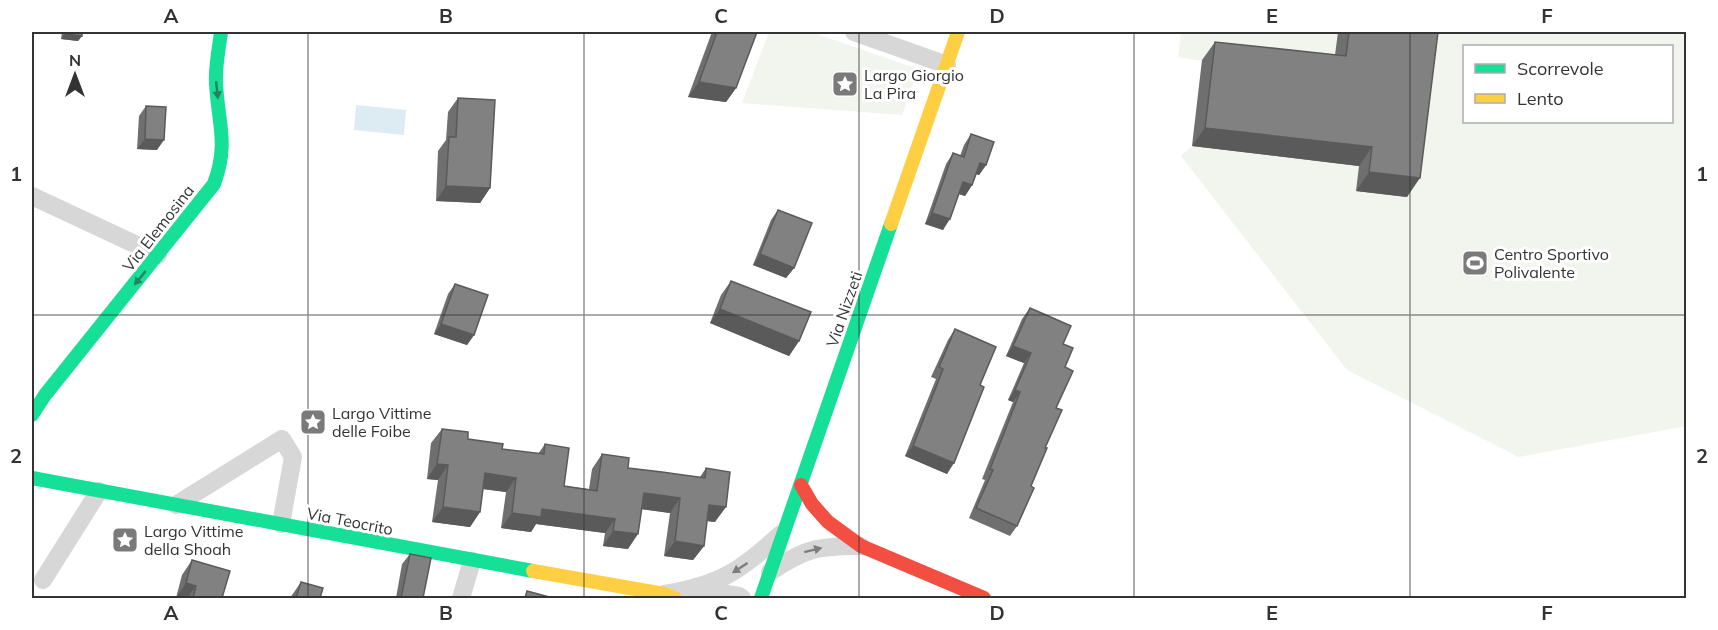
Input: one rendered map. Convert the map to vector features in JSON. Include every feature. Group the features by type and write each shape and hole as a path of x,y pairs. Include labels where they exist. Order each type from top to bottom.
{"street":[{"name":"Via Elemosina","path":"32,416 45,395 214,184 221,167 224,150 216,83 221,32"},
{"path":"854,32 947,65"},
{"name":"Via Nizzeti","path":"761,598 958,32"},
{"path":"32,196 158,255"},
{"path":"176,506 282,439 294,458 281,524"},
{"name":"Via Teocrito","path":"32,478 669,596"},
{"path":"801,485 812,504 828,522 861,546 984,598"},
{"path":"43,580 99,491"},
{"path":"669,596 728,576 749,563 785,531"},
{"path":"770,572 795,555 812,549 861,546"},
{"path":"461,598 472,561"},
{"path":"692,588 742,598"}],"shaded area":[{"name":"Largo Giorgio La Pira","path":"769,32 811,32 918,69 902,115 742,103"},
{"name":"Centro Sportivo Polivalente","path":"1181,32 1686,32 1686,426 1519,457 1347,370 1181,156 1192,146 1202,61 1178,57"},
{"path":"356,105 406,110 404,135 354,130"}],"building":[{"path":"65,32 82,32 82,36 65,34"},
{"path":"717,32 757,32 736,88 699,82"},
{"path":"1349,32 1438,32 1420,178 1369,172 1372,147 1205,128 1215,42 1346,56"},
{"path":"458,98 495,100 490,188 446,186 449,137 456,137"},
{"path":"146,106 166,107 164,140 145,139"},
{"path":"971,134 994,142 986,165 980,163 972,185 963,182 950,219 932,213 953,153 964,157"},
{"path":"778,210 812,223 794,268 760,254"},
{"path":"731,281 811,312 799,341 720,309"},
{"path":"455,284 488,295 474,335 441,324"},
{"path":"1030,308 1071,326 1063,344 1073,348 1065,367 1073,371 1056,408 1062,410 1031,486 1034,488 1017,526 976,508 993,470 990,469 1020,392 1015,390 1031,353 1013,346"},
{"path":"955,329 996,347 980,385 984,387 954,463 913,446 943,369 939,367"},
{"path":"442,429 468,432 468,439 503,444 502,449 544,454 545,444 569,448 564,486 597,491 602,454 629,458 628,468 705,478 706,468 730,472 726,507 709,505 704,546 675,541 680,498 644,493 638,534 613,531 615,519 542,509 541,517 512,513 516,478 485,473 480,512 443,507 448,465 437,464"},
{"path":"410,554 431,558 423,598 401,598"},
{"path":"192,560 230,571 222,598 193,598 196,586 186,583"},
{"path":"301,582 323,588 320,598 296,598"},
{"path":"527,591 553,598 525,598"}],"traffic: fast":[{"path":"32,415 45,395 214,184 222,145 216,77 221,32"},
{"path":"761,598 891,224"},
{"path":"32,478 533,571"}],"traffic: slow":[{"path":"891,224 958,32"},
{"path":"533,571 664,594 675,598"}],"traffic: jam":[{"path":"801,485 812,504 828,522 861,546 984,598"}],"place":[{"name":"Largo Giorgio La Pira","path":"845,84"},
{"name":"Centro Sportivo Polivalente","path":"1475,263"},
{"name":"Largo Vittime delle Foibe","path":"313,422"},
{"name":"Largo Vittime della Shoah","path":"125,540"}]}
